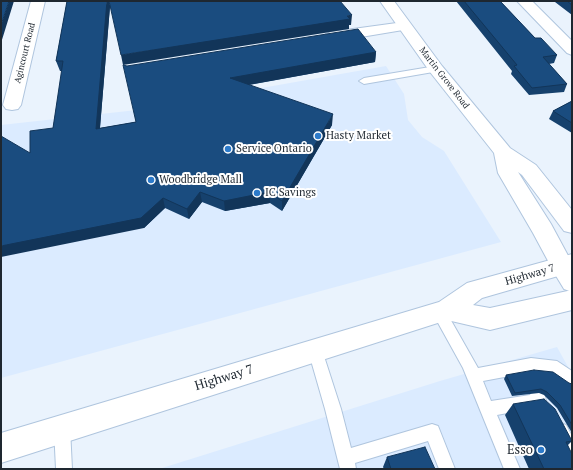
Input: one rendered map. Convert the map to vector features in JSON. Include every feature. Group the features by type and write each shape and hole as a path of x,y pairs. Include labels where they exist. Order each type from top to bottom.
{"street":[{"name":"Agincourt Road","path":"12,105 38,1"},
{"name":"Martin Grove Road","path":"387,1 436,69 503,152 529,170 572,225"},
{"path":"524,1 572,50"},
{"path":"318,39 404,26"},
{"name":"Martin Grove Road","path":"503,152 508,173 569,271"},
{"name":"Highway 7","path":"1,448 443,311 475,290 569,271"},
{"path":"443,311 490,320 572,300"}],"lane":[{"path":"364,81 436,69"},
{"path":"443,311 473,376 512,469"},
{"path":"315,350 334,409 347,464 432,432 447,469"},
{"path":"473,376 532,369 557,368 572,380"},
{"path":"487,409 550,413 572,452"},
{"path":"62,428 64,469"}],"shaded area":[{"name":"Woodbridge Mall","path":"386,66 404,94 408,120 422,137 444,151 501,242 1,378 1,125 137,110"},
{"path":"557,347 572,374 572,469 159,469 440,381"}],"building":[{"path":"1,1 9,1 1,25"},
{"path":"67,1 107,1 96,129 136,122 123,65 127,66 358,29 376,52 230,78 333,114 282,201 269,192 224,201 200,192 187,209 163,198 141,218 1,246 1,136 30,153 30,131 53,128 63,61 56,61"},
{"path":"109,1 340,1 352,15 347,16 350,19 121,55"},
{"path":"464,1 500,1 535,38 541,38 557,55 543,57 567,84 532,88 514,66 517,65"},
{"path":"572,101 572,123 553,111"},
{"path":"534,370 553,372 572,384 572,425 560,405 547,392 541,389 515,393 506,375"},
{"path":"544,399 555,409 572,441 566,442 572,454 572,469 544,469 513,404"},
{"path":"425,447 435,469 391,469 387,457"}],"place":[{"name":"Hasty Market","path":"318,136"},
{"name":"Service Ontario","path":"228,149"},
{"name":"Woodbridge Mall","path":"151,180"},
{"name":"IC Savings","path":"257,193"},
{"name":"Esso","path":"541,450"}]}
